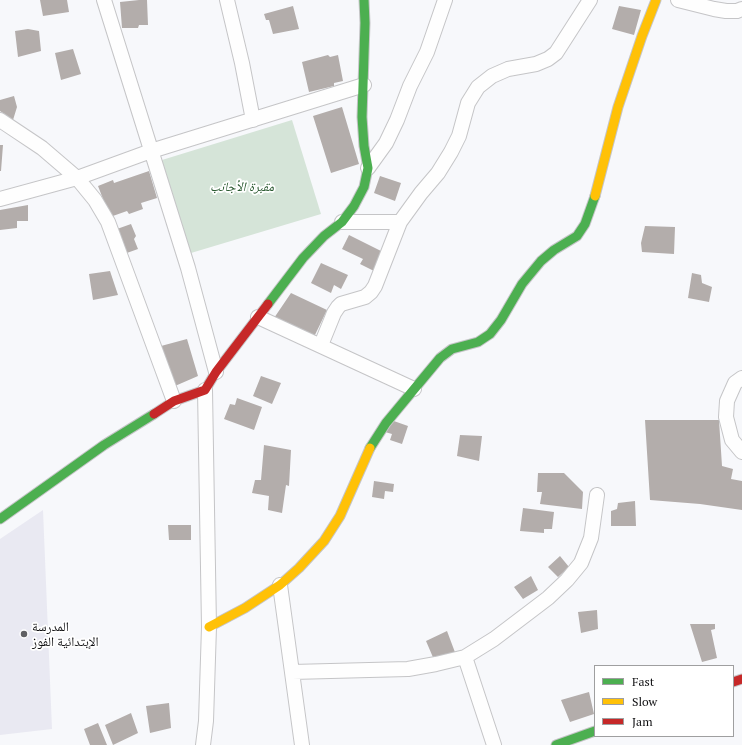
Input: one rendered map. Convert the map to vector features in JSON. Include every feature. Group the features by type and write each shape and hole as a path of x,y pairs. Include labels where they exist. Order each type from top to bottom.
{"street":[{"path":"104,0 188,268 216,372"},
{"path":"227,0 242,63 253,120"},
{"path":"203,745 206,721 209,627 205,390 216,372 303,258 324,236 342,222 354,206 364,187 368,168 364,146 362,117 364,85 364,0"},
{"path":"368,168 386,143 397,120 410,86 427,52 445,0"},
{"path":"321,345 334,313 338,307 345,303 365,297 375,286 400,222 438,173 452,152 460,136 468,103 478,87 492,76 508,69 536,64 548,59 556,53 590,0"},
{"path":"209,627 245,608 280,585 299,568 324,541 340,516 370,449 386,423 414,388 440,358 452,349 478,342 490,334 501,320 522,284 541,261 554,250 577,236 585,224 594,201 618,108 642,36 656,0"},
{"path":"678,0 720,10 737,11 742,9"},
{"path":"0,199 77,178 151,151 364,85"},
{"path":"0,120 42,148 77,178 95,200 108,222 174,401"},
{"path":"342,222 400,222"},
{"path":"258,317 414,388"},
{"path":"742,378 736,383 727,401 726,418 732,440 742,452"},
{"path":"0,519 104,445 174,401 205,390"},
{"path":"292,672 408,668 436,664 465,657 494,639 548,598 567,580 581,563 590,538 597,495"},
{"path":"280,585 302,745"},
{"path":"465,657 494,745"},
{"path":"556,745 594,731"}],"shaded area":[{"name":"المدرسة الإبتدائية الفوز","path":"43,510 52,729 0,735 0,539"}],"green space":[{"name":"مقبرة الأجانب","path":"292,120 321,214 191,253 162,160"}],"building":[{"path":"40,0 67,0 69,12 43,16"},
{"path":"147,0 148,25 139,25 138,28 122,28 120,2"},
{"path":"293,6 299,29 273,34 269,20 266,20 264,14"},
{"path":"619,6 641,10 634,35 612,29"},
{"path":"28,29 39,31 41,51 18,57 15,31"},
{"path":"73,49 81,74 61,80 55,53"},
{"path":"328,55 330,57 338,55 343,81 334,83 334,86 309,92 302,62"},
{"path":"14,96 17,107 13,120 0,111 0,100"},
{"path":"342,107 359,164 331,173 313,116"},
{"path":"0,145 3,145 1,171 0,171"},
{"path":"149,171 157,198 141,203 143,209 129,214 127,211 110,217 98,186 113,180 114,183"},
{"path":"380,176 401,183 395,201 374,193"},
{"path":"28,205 28,221 17,221 17,228 0,230 0,210"},
{"path":"131,224 136,236 134,239 138,249 124,254 117,229"},
{"path":"645,226 675,227 674,254 642,252 641,243"},
{"path":"349,235 383,252 374,271 360,264 363,259 342,249"},
{"path":"321,263 348,275 341,289 334,285 331,293 311,283"},
{"path":"110,271 118,295 93,300 89,274"},
{"path":"692,273 701,275 702,283 712,287 709,302 688,298"},
{"path":"291,293 327,310 313,339 272,321"},
{"path":"187,339 198,376 175,386 161,346"},
{"path":"261,376 281,383 272,404 253,396"},
{"path":"237,398 262,407 254,430 224,419 230,404 235,405"},
{"path":"391,420 408,426 402,444 390,440 392,434 385,432"},
{"path":"645,420 719,420 722,466 733,469 731,479 742,481 742,510 700,504 650,500"},
{"path":"460,435 482,436 479,461 457,456"},
{"path":"264,445 291,450 289,486 286,485 282,513 268,510 269,496 252,493 255,480 261,480"},
{"path":"538,473 564,473 583,492 582,509 540,504 542,492 537,492"},
{"path":"374,481 394,484 393,492 385,491 384,499 372,497"},
{"path":"635,501 636,526 611,526 611,511 617,509 618,503"},
{"path":"523,508 554,512 552,529 544,529 544,533 520,531"},
{"path":"168,525 191,525 191,540 169,540"},
{"path":"560,556 569,567 558,577 548,567"},
{"path":"531,576 538,590 523,599 514,587"},
{"path":"597,610 598,629 581,633 578,612"},
{"path":"690,624 715,624 715,629 711,630 717,658 702,662"},
{"path":"447,631 456,655 435,662 426,641"},
{"path":"589,692 594,714 570,722 561,700"},
{"path":"169,703 171,728 150,733 146,706"},
{"path":"131,713 138,733 113,745 105,725"},
{"path":"98,723 107,745 90,745 84,729"}],"traffic: fast":[{"path":"268,304 303,258 324,236 342,222 354,206 364,187 368,168 364,146 362,117 365,23 364,0"},
{"path":"370,448 386,423 440,358 452,349 478,342 490,334 501,320 522,284 541,261 554,250 577,236 585,224 595,196"},
{"path":"0,519 104,445 154,414"},
{"path":"556,745 594,731"}],"traffic: slow":[{"path":"595,196 618,107 656,0"},
{"path":"209,627 245,608 280,585 299,568 324,541 340,516 370,448"}],"traffic: jam":[{"path":"154,414 174,401 205,390 216,372 268,304"},
{"path":"734,682 742,679"}],"place":[{"name":"المدرسة الإبتدائية الفوز","path":"24,634"}]}
